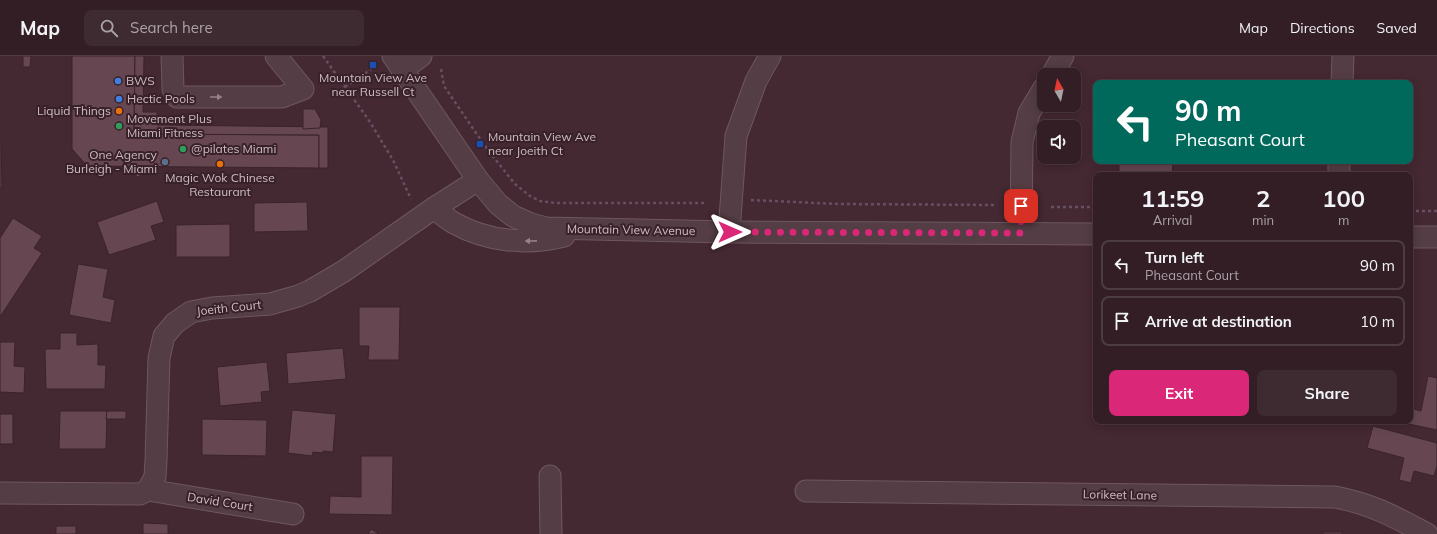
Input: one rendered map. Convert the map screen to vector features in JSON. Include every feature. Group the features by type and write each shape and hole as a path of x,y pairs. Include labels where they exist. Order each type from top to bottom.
{"street":[{"path":"172,56 173,89 177,97 282,97 303,89 276,56"},
{"path":"398,63 421,56"},
{"path":"730,232 736,136 756,81 770,56"},
{"path":"1056,68 1063,56"},
{"path":"1342,80 1343,56"},
{"name":"Mountain View Avenue","path":"398,63 478,180 498,204 513,216 530,224 546,228 730,232 1093,234"},
{"path":"1021,233 1022,142 1029,113 1037,100"},
{"name":"Joeith Court","path":"148,490 155,476 159,358 164,336 175,323 191,312 212,308 270,304 304,294 344,271 434,208 478,180"},
{"path":"434,208 453,223 481,236 507,241 547,240 596,229"},
{"path":"1413,237 1437,237"},
{"path":"550,476 551,534"},
{"path":"0,494 140,494 148,490"},
{"name":"David Court","path":"148,490 293,514"},
{"name":"Lorikeet Lane","path":"806,491 1335,497 1355,501 1381,510 1427,534"}],"path":[{"path":"323,56 370,122 393,160 413,203"},
{"path":"345,87 373,68"},
{"path":"441,69 444,86 487,149 515,184 530,196 540,201 554,203 707,203"},
{"path":"143,99 161,99"},
{"path":"138,176 139,166"},
{"path":"751,200 838,204 994,205"},
{"path":"1051,207 1093,207"},
{"path":"1413,211 1437,211"}],"building":[{"path":"23,56 31,56 30,67 23,67"},
{"path":"72,56 135,56 134,134 319,135 319,168 87,166 72,149"},
{"path":"135,56 144,56 143,112 157,112 157,125 328,127 328,168 319,168 319,135 134,134"},
{"path":"303,109 315,109 321,120 320,128 303,129"},
{"path":"0,140 1,141 2,188 0,188"},
{"path":"1119,164 1173,164 1172,172 1119,172"},
{"path":"157,201 164,222 151,226 156,240 109,255 97,222"},
{"path":"307,202 308,231 254,232 254,203"},
{"path":"13,218 42,236 34,248 42,253 0,317 0,238"},
{"path":"230,224 230,257 176,257 176,225"},
{"path":"78,264 108,269 103,297 115,300 111,323 69,315"},
{"path":"359,307 400,307 399,360 368,360 369,346 359,346"},
{"path":"60,333 77,333 77,345 98,344 98,365 106,365 105,389 46,389 45,349 60,349"},
{"path":"0,342 15,342 14,366 25,367 24,393 0,392"},
{"path":"343,348 346,379 288,384 286,353"},
{"path":"267,362 270,391 261,392 262,402 220,406 217,367"},
{"path":"1428,376 1437,378 1437,430 1409,424 1413,424 1413,409 1421,411"},
{"path":"292,410 336,414 333,452 313,452 312,456 288,453"},
{"path":"60,411 107,411 106,449 59,449"},
{"path":"107,411 126,411 126,419 106,419"},
{"path":"0,414 13,414 13,444 0,444"},
{"path":"202,419 267,420 266,456 202,455"},
{"path":"1373,426 1437,443 1437,466 1434,476 1414,471 1411,483 1399,480 1404,458 1367,448"},
{"path":"361,456 393,456 392,515 329,514 330,496 361,497"},
{"path":"143,523 168,524 168,534 143,534"},
{"path":"56,526 76,526 76,534 56,534"},
{"path":"371,529 379,534 368,534"},
{"path":"1323,532 1342,532 1342,534 1323,534"}],"place":[{"name":"Mountain View Ave near Russell Ct","path":"373,65"},
{"name":"BWS","path":"118,81"},
{"name":"Hectic Pools","path":"119,99"},
{"name":"Liquid Things","path":"119,111"},
{"name":"Movement Plus Miami Fitness","path":"119,126"},
{"name":"Mountain View Ave near Joeith Ct","path":"480,144"},
{"name":"@pilates Miami","path":"183,149"},
{"name":"One Agency Burleigh - Miami","path":"165,162"},
{"name":"Magic Wok Chinese Restaurant","path":"220,164"}],"route":[{"path":"730,232 1021,233 1021,206"}]}
